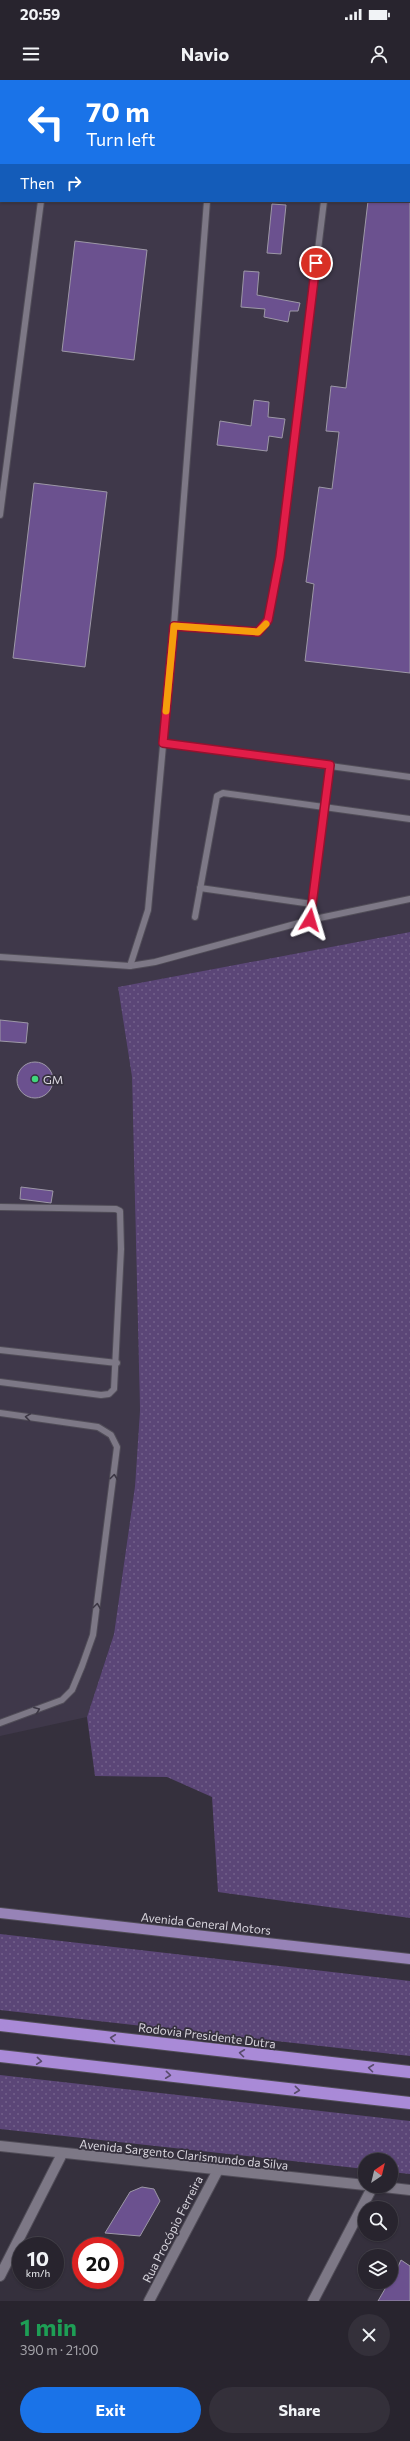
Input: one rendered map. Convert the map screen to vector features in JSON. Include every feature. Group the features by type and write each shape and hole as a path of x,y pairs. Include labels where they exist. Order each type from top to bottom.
{"highway":[{"name":"Rodovia Presidente Dutra","path":"0,2025 410,2072"},
{"path":"0,2056 410,2103"}],"main road":[{"name":"Avenida General Motors","path":"0,1913 410,1959"}],"street":[{"name":"Avenida Sargento Clarismundo da Silva","path":"0,2146 62,2154 358,2184"},
{"path":"0,2276 62,2154"},
{"name":"Rua Procópio Ferreira","path":"149,2301 218,2170"},
{"path":"398,2189 410,2190"},
{"path":"313,2301 370,2193"}],"lane":[{"path":"0,515 40,202"},
{"path":"130,966 148,910 174,626 207,202"},
{"path":"174,626 258,632 268,620 280,557 324,202"},
{"path":"163,743 410,776"},
{"path":"310,920 330,765"},
{"path":"195,917 217,796 223,793 410,819"},
{"path":"200,888 312,904"},
{"path":"0,957 130,966 155,962 310,920 410,899"},
{"path":"0,1207 116,1209 120,1212 114,1389 109,1394 101,1395 0,1382"},
{"path":"0,1350 116,1363"},
{"path":"0,1413 98,1427 111,1435 118,1447 93,1634 72,1690 62,1700 0,1723"}],"shaded area":[{"path":"0,202 410,202 410,932 118,987 132,1077 140,1410 135,1486 114,1634 87,1717 0,1736"},
{"path":"410,932 410,1918 218,1892 212,1797 167,1777 95,1776 87,1717 114,1634 135,1486 140,1410 132,1077 118,987"},
{"path":"0,1934 410,1981 410,2056 0,2010"},
{"path":"0,2075 410,2121 410,2174 398,2173 398,2153 358,2153 358,2168 0,2129"}],"building":[{"path":"368,202 410,202 410,673 305,661 314,584 306,582 319,487 332,489 339,432 326,431 331,386 346,388"},
{"path":"272,204 286,205 281,254 267,253"},
{"path":"75,241 147,250 134,360 62,351"},
{"path":"244,271 259,272 257,295 300,303 298,311 290,311 288,322 264,317 265,309 241,307"},
{"path":"254,400 269,402 268,417 285,419 282,438 269,436 267,451 217,445 220,421 251,426"},
{"path":"34,483 107,492 85,667 13,658"},
{"path":"0,1020 28,1023 26,1043 0,1041"},
{"name":"GM","path":"39,1062 48,1067 52,1073 52,1087 48,1093 39,1098 31,1098 22,1093 18,1087 17,1076 22,1067 28,1063"},
{"path":"21,1187 53,1191 51,1203 20,1199"},
{"path":"142,2187 154,2189 160,2201 140,2236 105,2233 130,2192"},
{"path":"401,2260 410,2266 410,2301 378,2301 385,2289 398,2289 398,2267"}],"slow traffic":[{"path":"166,711 174,626 258,632 266,624"}],"place":[{"name":"GM","path":"35,1079"}],"route":[{"path":"310,920 330,765 163,743 174,626 258,632 264,627 268,620 280,557 316,263"}]}
